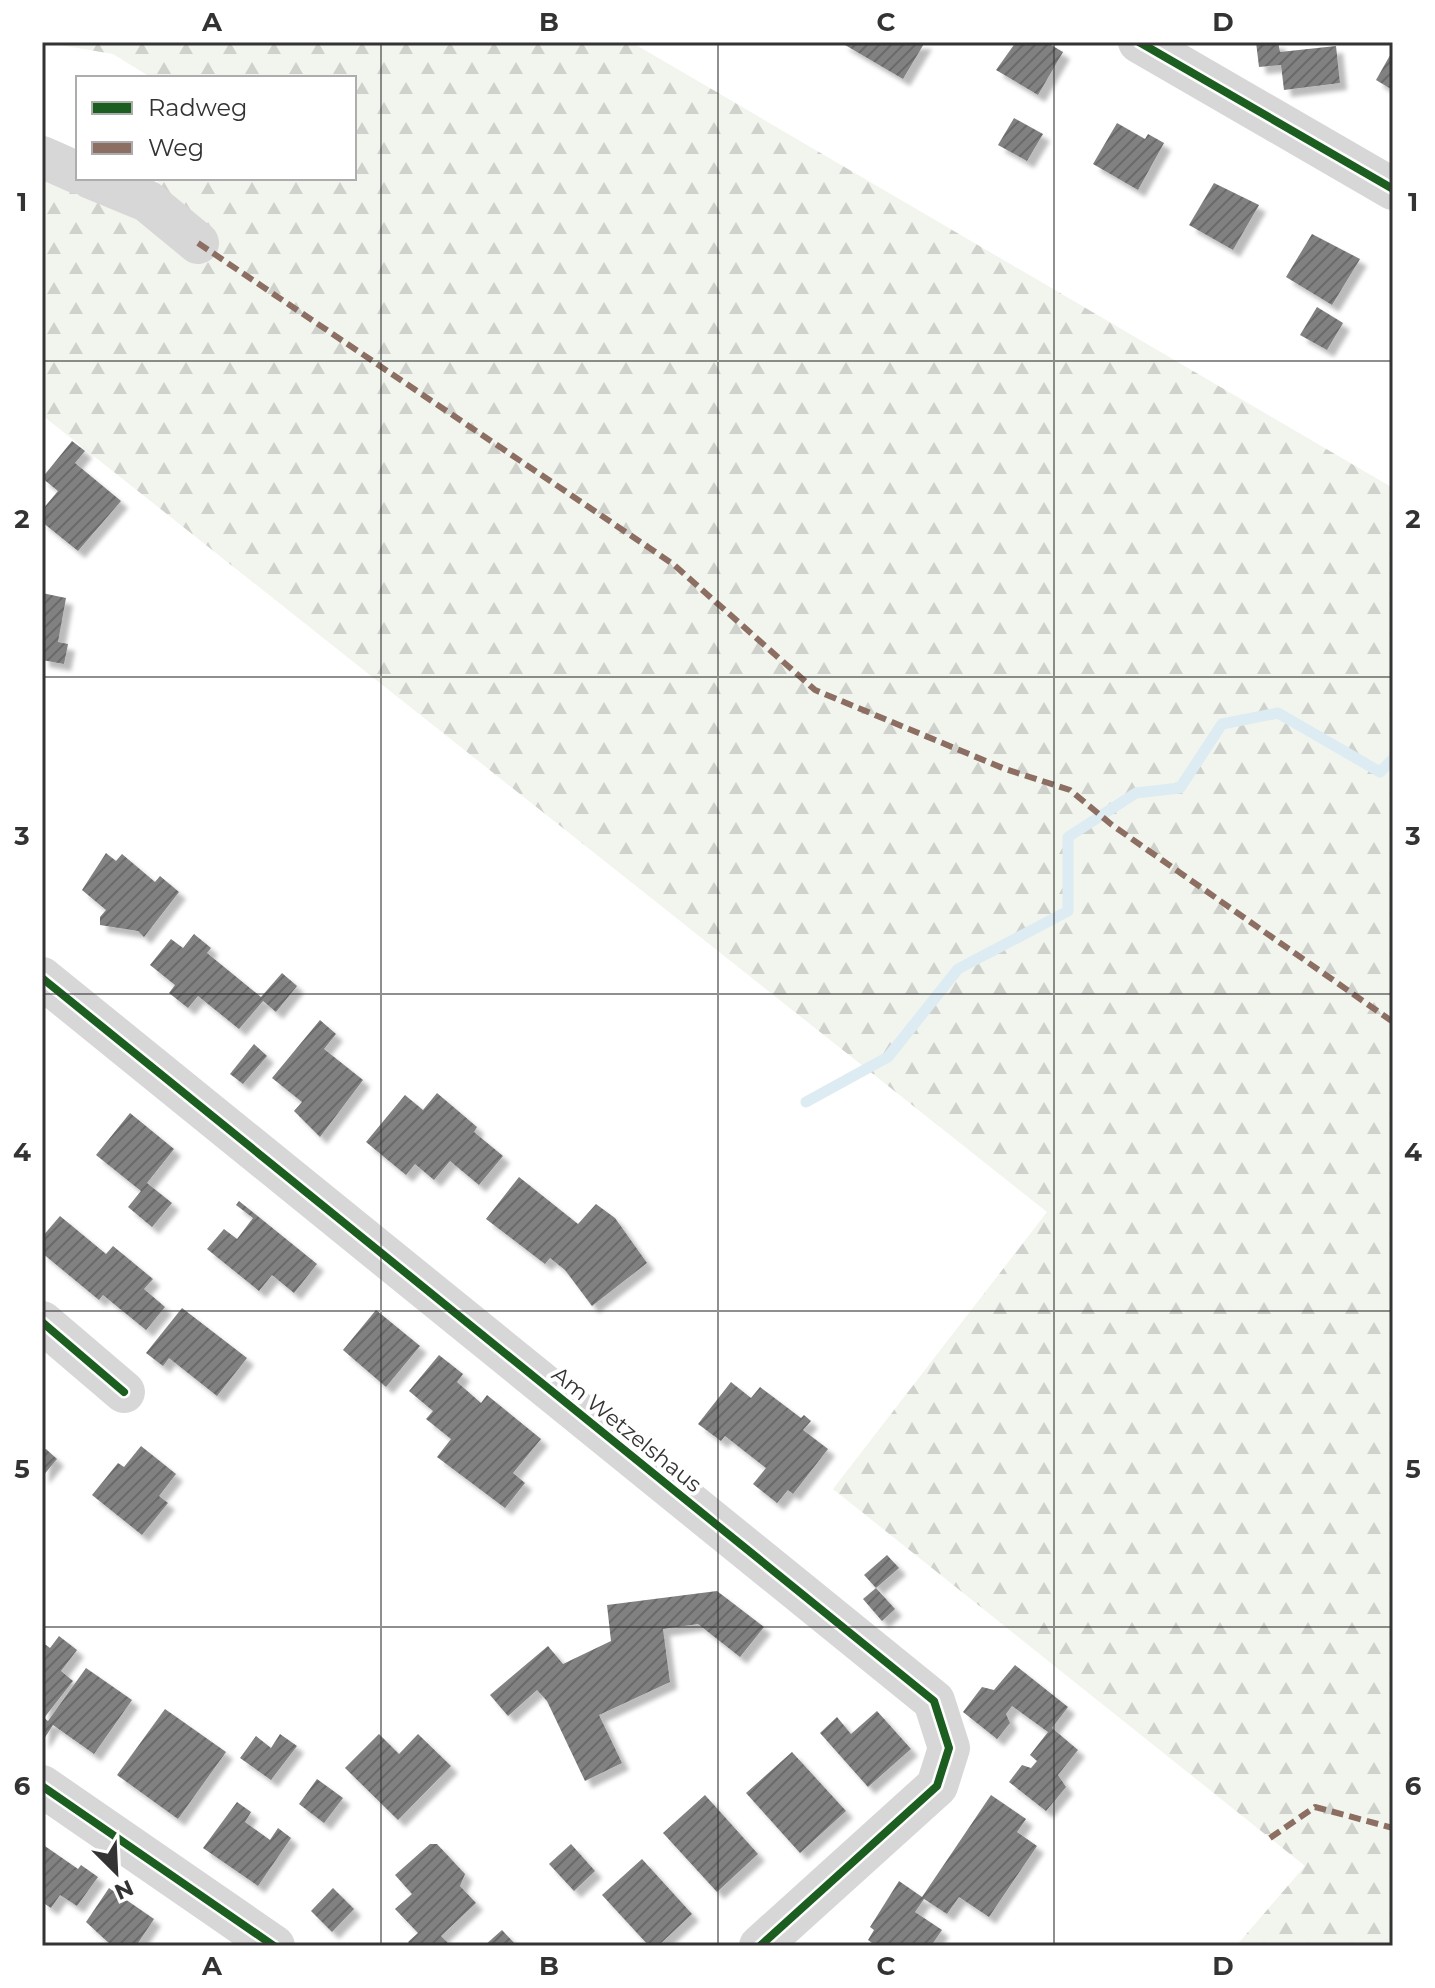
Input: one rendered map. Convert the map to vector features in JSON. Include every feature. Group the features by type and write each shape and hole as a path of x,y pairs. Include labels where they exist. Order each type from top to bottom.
{"street":[{"path":"1139,42 1393,189"},
{"path":"42,157 76,172"},
{"path":"96,180 147,201 198,243"},
{"name":"Am Wetzelshaus","path":"42,978 934,1701 949,1748 937,1786 760,1946"},
{"path":"42,1322 124,1392"},
{"path":"42,1786 274,1946"}],"green space":[{"path":"42,42 631,42 1393,488 1393,1946 1236,1946 1305,1866 833,1489 1047,1212 42,415 42,157 76,171 76,180 96,180 146,201 159,180 356,180 356,76 149,76 113,54"}],"building":[{"path":"840,42 925,42 903,79"},
{"path":"1016,42 1046,42 1063,52 1038,95 996,70"},
{"path":"1256,42 1278,42 1280,52 1336,46 1340,83 1284,90 1281,65 1259,67"},
{"path":"1393,50 1393,87 1391,89 1376,80"},
{"path":"1014,118 1043,134 1027,161 998,145"},
{"path":"1117,123 1145,139 1148,134 1164,143 1138,190 1093,164"},
{"path":"1214,183 1259,205 1233,250 1189,225"},
{"path":"1312,234 1360,259 1332,305 1286,277"},
{"path":"1317,307 1343,323 1327,350 1300,335"},
{"path":"72,441 85,451 75,463 121,501 78,551 42,522 42,510 58,491 42,478"},
{"path":"42,593 66,598 58,642 68,644 64,664 42,660"},
{"path":"106,853 116,861 122,854 155,882 160,876 179,892 144,937 138,931 100,925 100,917 106,910 82,890"},
{"path":"194,934 211,948 207,953 261,997 282,973 297,986 276,1012 263,1001 239,1029 198,996 188,1008 169,993 175,985 150,965 171,939 183,948"},
{"path":"320,1020 336,1034 324,1049 363,1080 320,1137 294,1111 302,1102 272,1078"},
{"path":"254,1044 267,1056 243,1084 230,1074"},
{"path":"437,1093 477,1127 474,1132 503,1156 479,1185 450,1161 434,1180 415,1164 406,1175 366,1142 405,1095 423,1110"},
{"path":"130,1113 174,1149 147,1183 172,1203 152,1227 128,1207 141,1191 96,1155"},
{"path":"519,1177 578,1224 596,1204 615,1218 647,1263 592,1306 565,1270 550,1258 545,1264 486,1219"},
{"path":"239,1201 317,1264 294,1293 272,1275 259,1291 207,1249 224,1229 237,1239 253,1218 236,1205"},
{"path":"60,1216 106,1254 113,1246 153,1279 144,1289 165,1307 146,1330 103,1295 99,1300 42,1253 42,1237"},
{"path":"182,1308 247,1358 217,1396 169,1358 163,1366 146,1353"},
{"path":"376,1310 420,1346 386,1387 343,1350"},
{"path":"439,1355 463,1374 457,1382 481,1403 487,1395 541,1439 513,1473 525,1483 505,1508 437,1457 451,1439 426,1419 433,1411 409,1391"},
{"path":"731,1382 751,1398 760,1387 801,1418 804,1415 811,1421 803,1430 828,1449 793,1494 788,1490 777,1503 753,1484 766,1468 725,1436 721,1441 698,1424"},
{"path":"141,1446 176,1474 159,1496 168,1503 142,1535 92,1495 118,1463 124,1467"},
{"path":"46,1449 57,1459 42,1477 42,1451"},
{"path":"887,1555 899,1568 876,1588 864,1575"},
{"path":"876,1588 895,1609 882,1621 863,1599"},
{"path":"717,1591 764,1627 740,1657 698,1624 663,1629 670,1682 599,1715 622,1763 585,1781 547,1701 537,1690 508,1716 490,1695 548,1646 563,1664 611,1641 607,1605"},
{"path":"59,1636 77,1650 61,1671 73,1681 44,1718 48,1721 86,1668 132,1700 94,1754 53,1725 42,1742 42,1642 50,1648"},
{"path":"1015,1665 1068,1707 1052,1728 1078,1750 1058,1775 1066,1787 1046,1811 1009,1782 1022,1765 1031,1768 1037,1761 1030,1755 1048,1732 1012,1706 1006,1714 1010,1723 997,1739 963,1712 982,1687 994,1690"},
{"path":"165,1709 226,1752 178,1819 117,1775"},
{"path":"877,1711 911,1749 868,1787 820,1733 837,1717 851,1734"},
{"path":"280,1734 297,1746 271,1780 240,1758 256,1736 271,1748"},
{"path":"379,1734 399,1754 418,1734 451,1766 398,1820 345,1768"},
{"path":"792,1752 846,1811 800,1853 746,1793"},
{"path":"317,1779 343,1798 324,1823 299,1804"},
{"path":"705,1795 758,1854 717,1892 663,1833"},
{"path":"991,1795 1026,1819 1017,1832 1037,1846 989,1917 959,1897 947,1914 924,1899 915,1912 942,1930 931,1946 876,1946 868,1940 874,1930 870,1927 899,1881 922,1897"},
{"path":"237,1802 251,1812 245,1822 270,1840 278,1828 291,1838 258,1886 203,1848"},
{"path":"42,1844 78,1869 81,1865 98,1877 77,1906 60,1895 51,1908 42,1902"},
{"path":"430,1844 437,1844 465,1874 460,1886 476,1903 441,1936 451,1946 412,1946 408,1942 418,1933 395,1909 412,1894 395,1875"},
{"path":"571,1844 595,1871 574,1891 549,1864"},
{"path":"642,1859 692,1914 658,1946 649,1946 602,1895"},
{"path":"109,1888 154,1919 136,1946 111,1945 86,1922"},
{"path":"333,1888 354,1909 332,1932 311,1911"},
{"path":"502,1930 517,1946 484,1946"}],"waterway":[{"path":"806,1102 888,1057 958,969 1068,911 1068,837 1136,793 1180,788 1222,724 1278,713 1380,772 1393,759"}],"marked path":[{"path":"198,243 673,564 815,690 1005,769 1070,790 1112,825 1393,1022"},
{"path":"1270,1838 1315,1807 1393,1828"}],"cycle path":[{"path":"1139,42 1393,189"},
{"path":"42,978 934,1701 949,1748 937,1786 760,1946"},
{"path":"42,1322 124,1392"},
{"path":"42,1786 274,1946"}]}
